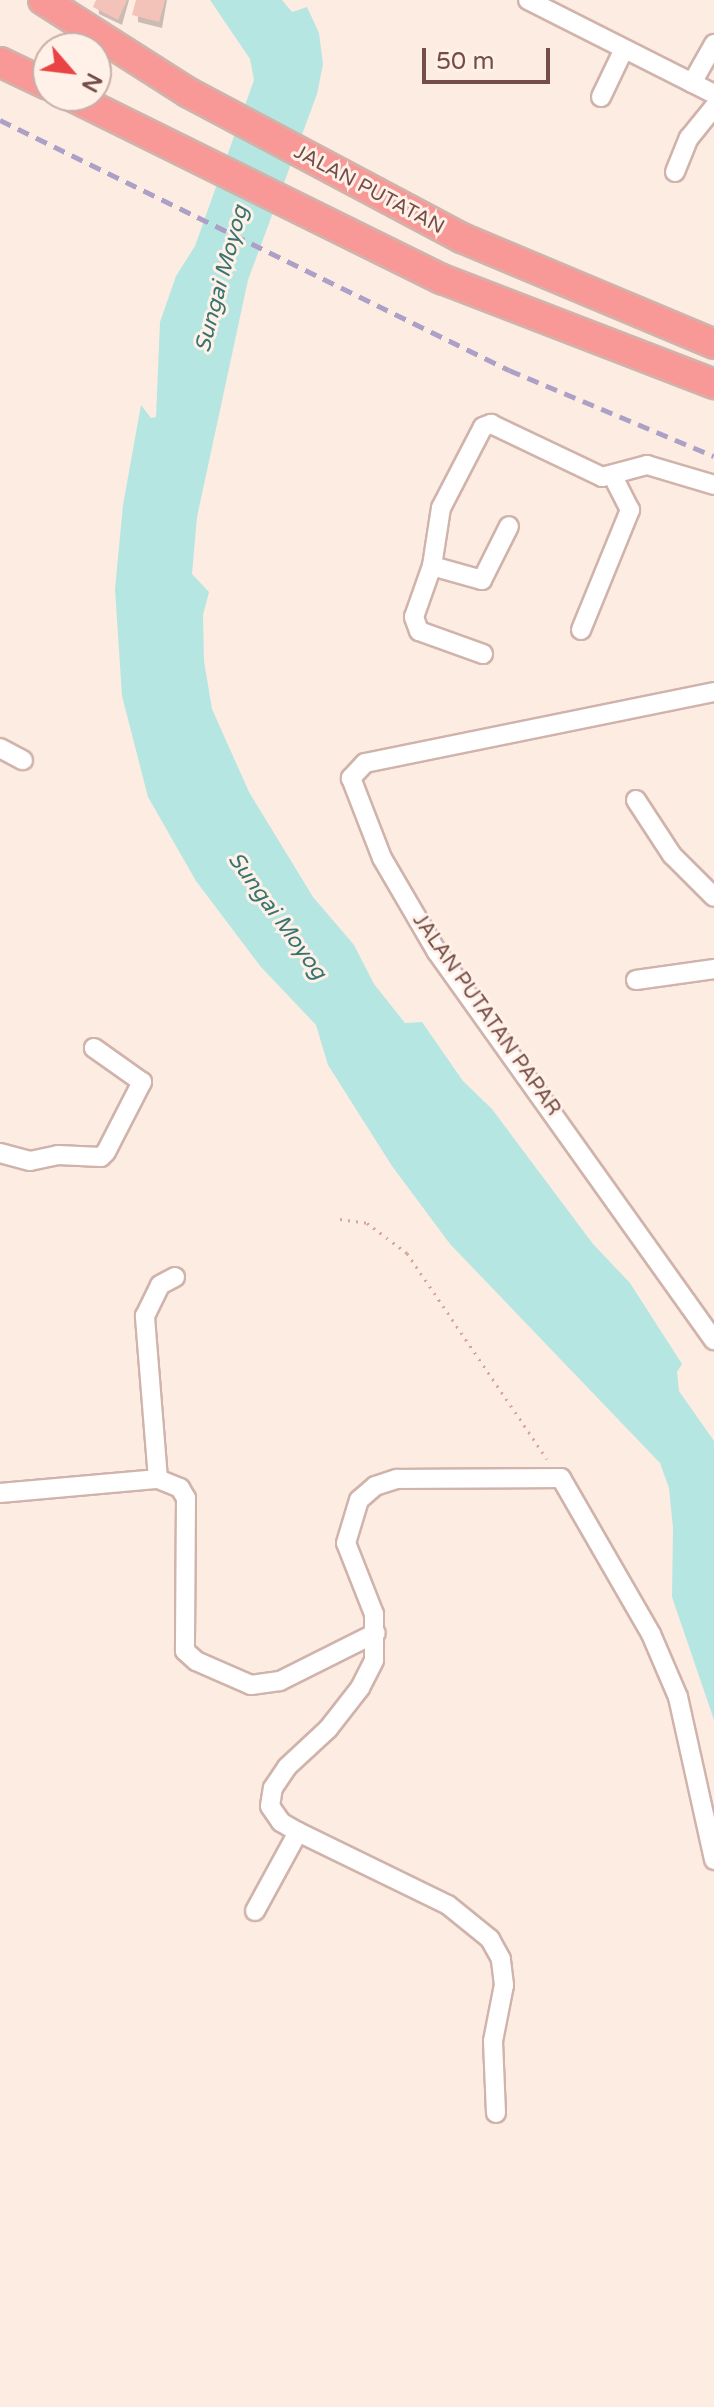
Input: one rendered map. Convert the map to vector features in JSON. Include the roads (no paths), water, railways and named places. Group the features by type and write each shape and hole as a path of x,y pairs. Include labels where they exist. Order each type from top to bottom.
{"highway":[{"name":"JALAN PUTATAN","path":"43,0 189,93 475,245 714,344"},
{"path":"0,62 32,77"},
{"path":"104,112 442,279 714,384"}],"street":[{"path":"528,0 714,94"},
{"path":"692,83 714,44"},
{"path":"601,97 624,49"},
{"path":"675,172 689,138 714,107"},
{"path":"483,654 415,625 432,566 446,495 486,425 589,472 613,476 647,465 714,485"},
{"path":"581,630 630,510 613,476"},
{"path":"432,566 482,580 509,526"},
{"name":"JALAN PUTATAN PAPAR","path":"714,692 365,763 351,778 382,858 437,952 714,1340"},
{"path":"0,748 23,760"},
{"path":"636,800 672,855 714,897"},
{"path":"636,980 714,969"},
{"path":"0,1153 30,1161 58,1155 101,1157 106,1152 142,1082 94,1048"},
{"path":"158,1479 145,1316 160,1285 175,1277"},
{"path":"496,2113 493,2041 504,1985 501,1959 490,1939 423,1890 281,1822 270,1806 273,1788 360,1688 374,1660 374,1614 346,1543 359,1500 375,1486 397,1479 561,1478 651,1634 672,1683 714,1860"},
{"path":"0,1493 158,1479 180,1488 186,1498 185,1651 196,1661 251,1685 280,1681 376,1633"},
{"path":"255,1911 298,1832"}],"water":[{"name":"Sungai Moyog","path":"210,0 282,0 292,12 307,7 319,33 323,64 317,94 248,280 197,517 192,574 209,592 203,615 204,661 212,709 249,792 313,897 354,945 374,984 405,1023 422,1022 463,1081 492,1109 593,1244 630,1283 682,1364 677,1372 679,1391 714,1441 714,1720 672,1597 673,1528 669,1488 660,1463 450,1244 392,1166 328,1065 316,1025 261,967 196,881 148,797 122,696 115,589 123,505 141,405 151,418 156,417 160,322 176,276 195,246 254,80 250,59"}],"railway":[{"path":"0,120 509,370 714,456"}]}
